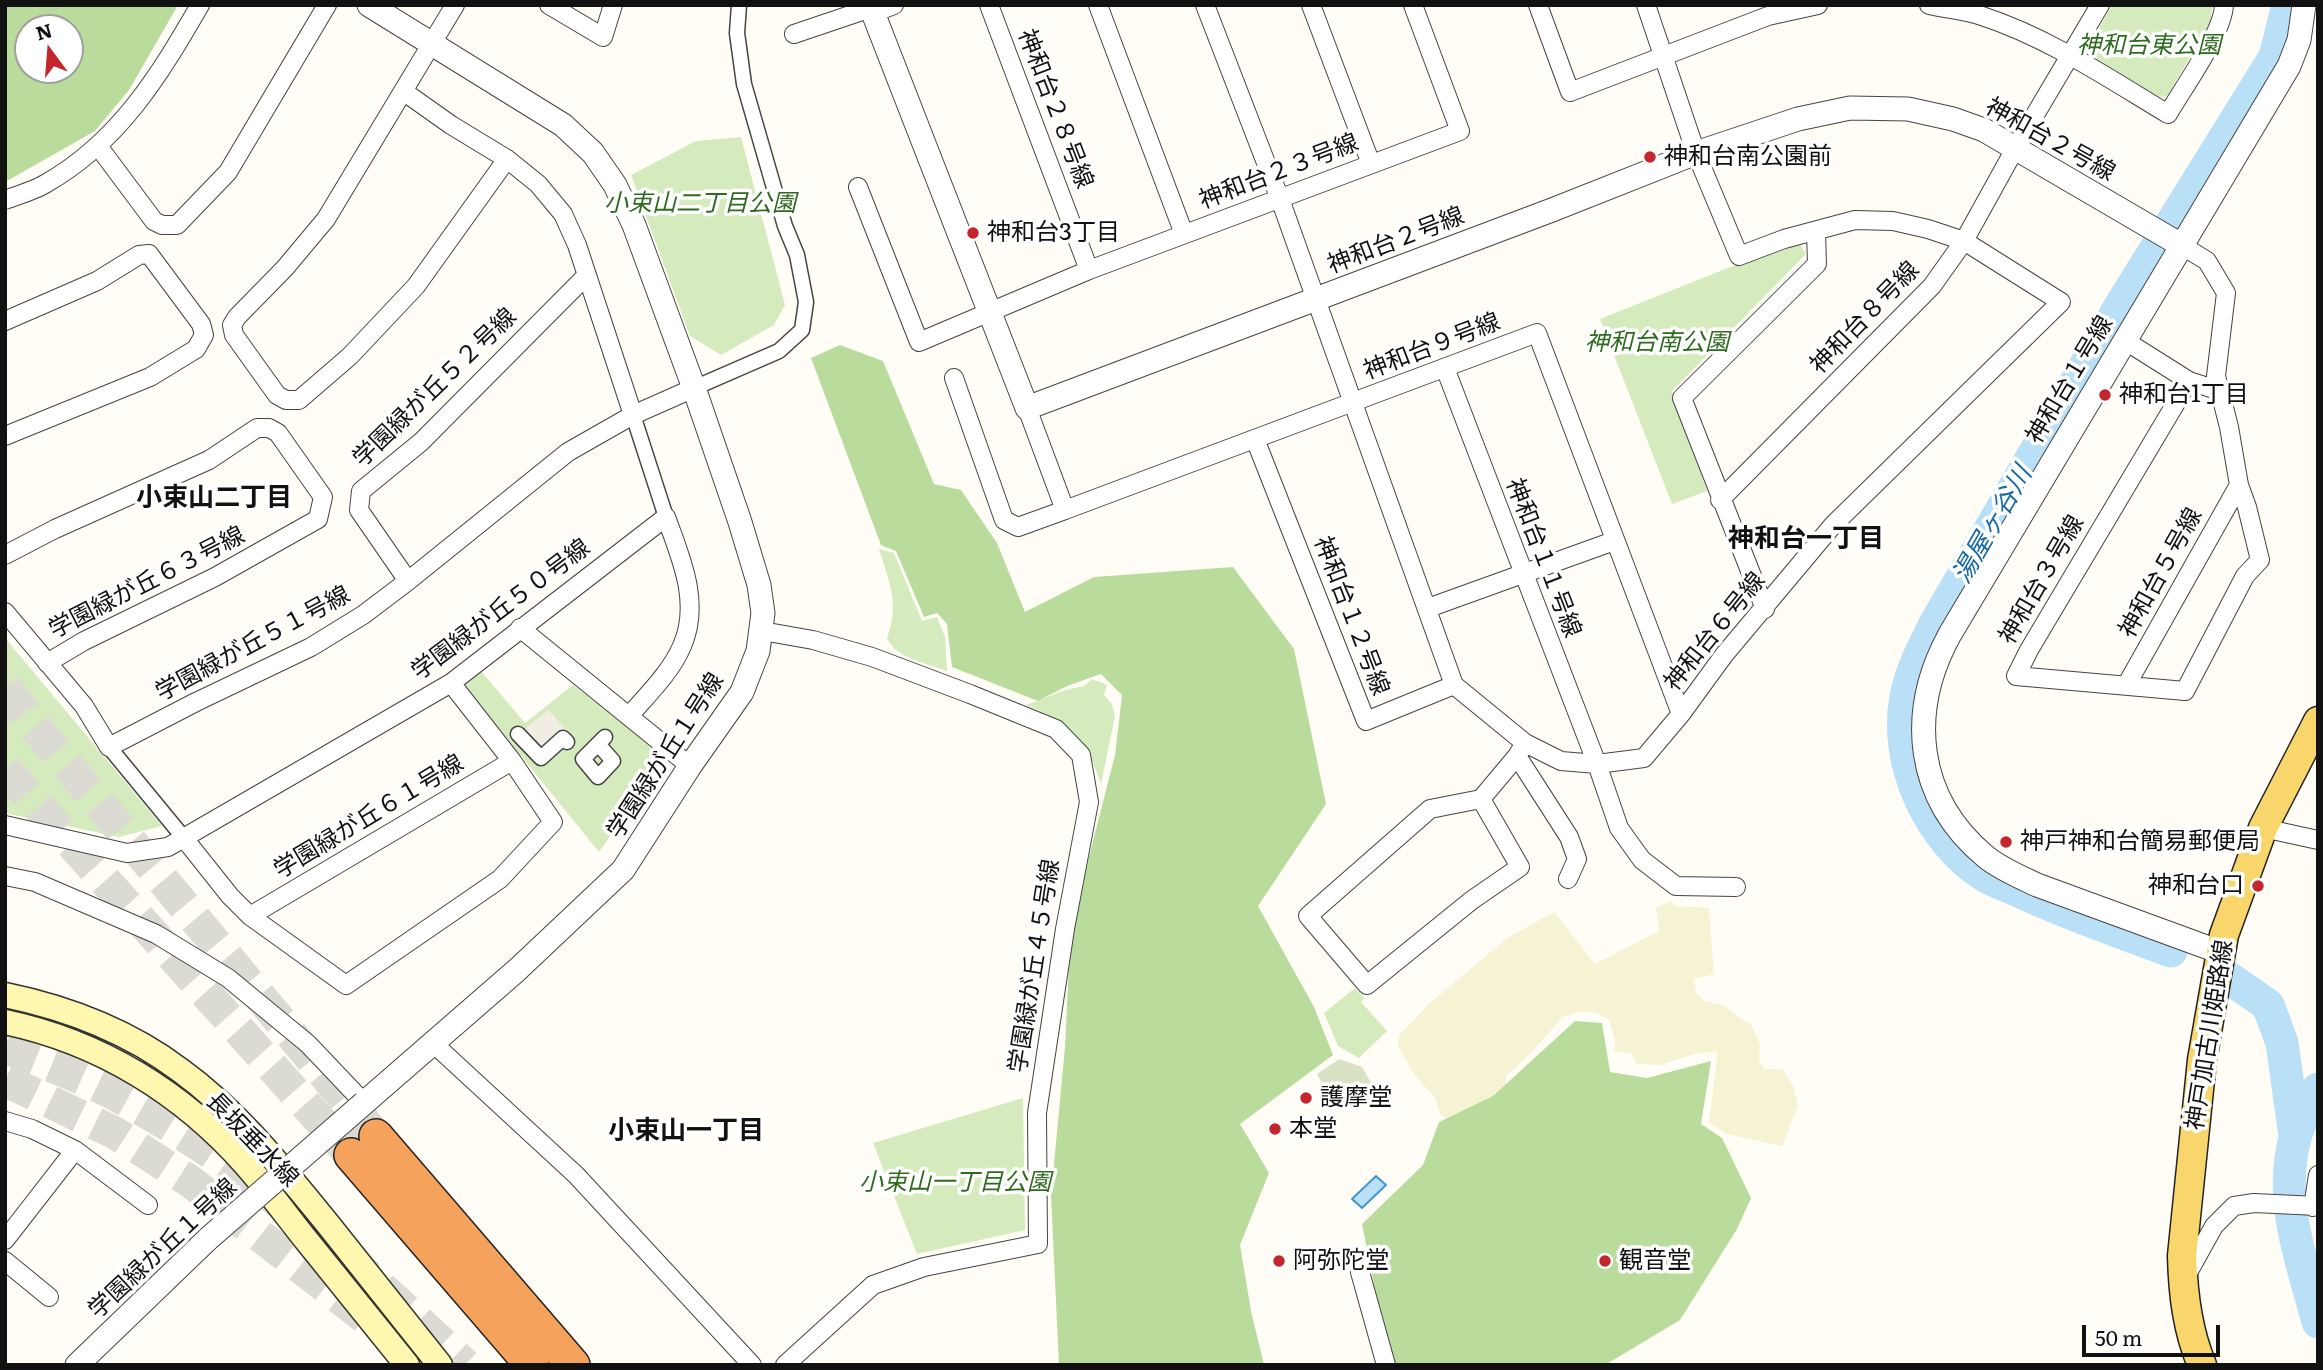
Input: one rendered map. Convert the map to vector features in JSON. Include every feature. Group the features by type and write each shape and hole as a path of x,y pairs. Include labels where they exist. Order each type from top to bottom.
{"highway":[{"path":"532,1365 364,1145 573,1365"}],"main road":[{"name":"神戸加古川姫路線","path":"2202,1365 2189,1329 2182,1256 2202,1060 2220,952 2263,828 2318,721"},
{"name":"長坂垂水線","path":"5,995 46,1003 117,1031 181,1070 223,1105 266,1147 440,1365"},
{"name":"長坂垂水線","path":"5,1022 61,1036 105,1055 165,1091 205,1125 246,1165 407,1365"}],"street":[{"path":"5,200 45,184 98,146 135,108 200,5"},
{"path":"98,146 153,221 162,225 177,225 228,172 327,5"},
{"name":"学園緑が丘１号線","path":"77,1365 209,1238 435,1044 623,870 690,766 742,692 758,651 763,613 759,585 694,388 635,225 615,186 593,153 564,125 369,5"},
{"path":"455,5 326,219 232,325 234,335 277,395 286,400 299,400 350,356 416,286 507,159"},
{"path":"549,5 603,37 613,5"},
{"path":"694,388 779,351 802,330 806,302 797,255 785,226 744,84 737,33 739,5"},
{"name":"神和台２８号線","path":"989,5 1089,270"},
{"path":"1098,5 1184,234"},
{"path":"1205,5 1317,300 1454,685"},
{"path":"1311,5 1371,164"},
{"name":"神和台２３号線","path":"858,187 919,342 1089,270 1460,131 1413,5"},
{"path":"1538,5 1570,92 1768,16 1818,5"},
{"path":"1646,5 1696,153"},
{"path":"1929,5 1981,15 2072,56 2168,114 2213,37 2224,12 2224,5"},
{"name":"神和台８号線","path":"1720,500 1932,286 1964,241 2016,147 2101,5"},
{"name":"神和台１号線","path":"2220,952 2037,885 1987,858 1966,839 1949,818 1931,780 1924,752 1923,712 1933,671 1944,645 2288,66 2299,40 2304,5"},
{"path":"794,34 877,8 1065,510"},
{"path":"403,91 451,125 507,159 538,184 563,214 587,275 684,567 691,611 682,646 668,670 630,715"},
{"name":"神和台２号線","path":"1027,408 1317,300 1696,153 1798,119 1850,108 1908,109 1953,119 1983,130 2181,245"},
{"name":"神和台６号線","path":"1454,685 1521,750 1561,761 1597,764 1644,758 1681,714 1724,655 1833,525 2061,302 1964,241 1893,221 1855,220 1784,239 1739,256 1696,153"},
{"path":"1765,609 1682,398 1816,264 1816,232"},
{"name":"神和台３号線","path":"2181,245 2207,261 2226,293 2216,376 2229,427 2239,485 2260,560 2245,576 2185,691 2016,676 2189,381"},
{"path":"5,321 97,281 139,255 149,254 201,324 204,335 196,349 150,377 5,436"},
{"name":"学園緑が丘５２号線","path":"408,581 359,510 361,491 421,442 587,275"},
{"name":"神和台９号線","path":"954,378 1004,520 1018,527 1537,333 1681,714"},
{"path":"2124,340 2189,381 2220,391"},
{"name":"神和台１１号線","path":"1445,368 1619,828 1642,860 1676,886 1736,887"},
{"name":"学園緑が丘５１号線","path":"109,747 311,647 363,615 408,581 568,452 633,415 694,388"},
{"name":"学園緑が丘６３号線","path":"5,555 55,529 209,460 257,428 269,428 278,433 323,497 318,519 215,578 84,641 47,663"},
{"name":"神和台１２号線","path":"1255,439 1366,721 1454,685"},
{"name":"神和台５号線","path":"2127,684 2239,485"},
{"name":"学園緑が丘５０号線","path":"5,825 127,853 168,847 451,683 666,517"},
{"path":"1428,608 1614,541"},
{"path":"5,612 84,706 109,747 230,896 250,916 346,985 500,879 553,822 512,761 451,683"},
{"path":"520,628 690,766"},
{"name":"学園緑が丘４５号線","path":"762,631 813,640 872,657 1056,729 1081,755 1088,802 1037,1113 1038,1244 924,1267 873,1285 785,1365"},
{"path":"518,734 539,759 563,738 567,742"},
{"path":"601,740 615,762 596,780 580,757 601,740"},
{"path":"1481,799 1520,867 1472,900 1367,985 1308,916 1430,809 1481,799 1521,750 1569,837 1577,859 1568,879"},
{"name":"学園緑が丘６１号線","path":"250,916 512,761"},
{"path":"2263,828 2318,840"},
{"path":"5,876 35,882 156,934 228,978 308,1044 365,1103"},
{"path":"435,1044 576,1175 752,1365"},
{"path":"5,1121 32,1129 75,1150 148,1205"},
{"path":"5,1240 75,1150"},
{"path":"2183,1283 2214,1226 2234,1206 2254,1203 2315,1206 2318,1175"},
{"path":"5,1261 49,1297"},
{"path":"1360,1272 1386,1365"}],"shaded area":[{"path":"549,710 572,737 541,765 515,736"},
{"path":"1671,901 1675,906 1709,908 1714,974 1694,979 1696,993 1704,1001 1722,1005 1751,1025 1760,1044 1759,1059 1763,1069 1782,1069 1793,1085 1798,1106 1782,1146 1727,1134 1709,1123 1718,1051 1694,1054 1660,1065 1636,1064 1632,1053 1615,1052 1615,1040 1609,1020 1597,1013 1581,1011 1563,1017 1506,1076 1506,1093 1449,1120 1440,1114 1435,1097 1416,1077 1398,1047 1399,1035 1430,1003 1507,938 1554,912 1595,964 1659,931 1656,907"}],"green space":[{"path":"5,5 178,5 129,90 95,131 5,182"},
{"name":"神和台東公園","path":"2112,5 2213,5 2209,26 2167,96 2158,98 2092,58 2089,47"},
{"name":"小束山二丁目公園","path":"741,137 785,305 774,325 721,355 690,336 631,175 696,141"},
{"name":"神和台南公園","path":"1799,242 1806,254 1672,391 1707,491 1672,504 1600,319"},
{"path":"840,345 883,361 934,484 961,490 997,543 1025,612 1094,577 1233,567 1294,649 1326,804 1258,906 1314,1007 1333,1055 1240,1124 1269,1173 1240,1245 1251,1311 1264,1365 1059,1365 1051,1196 1065,1047 1069,965 1080,892 1115,755 1122,695 1101,674 1067,686 1038,701 952,667 947,624 937,613 924,617 896,551 881,545 811,358"},
{"path":"879,549 894,553 922,621 937,617 945,637 947,671 905,656 891,645 887,638 893,603"},
{"path":"5,638 162,826 119,837 5,813"},
{"path":"480,670 525,723 573,685 662,752 664,759 599,852 463,684"},
{"path":"1092,679 1107,685 1104,695 1112,704 1115,716 1101,784 1089,754 1075,734 1055,719 1026,705 1084,686"},
{"path":"1355,988 1364,998 1361,1002 1387,1031 1359,1058 1338,1046 1324,1013"},
{"path":"1575,1021 1602,1023 1610,1072 1647,1078 1711,1061 1701,1124 1722,1138 1751,1198 1737,1229 1680,1320 1605,1365 1390,1365 1362,1224 1423,1165 1439,1122 1493,1096"},
{"path":"1339,1059 1362,1067 1373,1086 1339,1108 1328,1096 1317,1074"},
{"name":"小束山一丁目公園","path":"1023,1098 1025,1230 917,1254 873,1143"}],"water":[{"path":"1376,1176 1386,1185 1362,1208 1352,1199"}],"waterway":[{"name":"湯屋ヶ谷川","path":"2171,951 2077,916 1987,877 1948,844 1920,799 1911,774 1903,722 1906,697 1915,668 1936,622 2119,308 2275,57 2288,5"},
{"name":"湯屋ヶ谷川","path":"2229,978 2268,1005 2282,1043 2295,1136"},
{"path":"2318,1089 2297,1132 2290,1161 2289,1185 2294,1231 2318,1322"}],"tunnel":[{"path":"5,687 376,1136"},
{"path":"5,769 351,1155"},
{"path":"5,1047 112,1093 218,1158 262,1189 346,1257 465,1365"},
{"path":"5,1080 115,1133 191,1182 367,1319"}],"place":[{"name":"神和台南公園前","path":"1650,157"},
{"name":"神和台3丁目","path":"973,233"},
{"name":"神和台1丁目","path":"2105,395"},
{"name":"神戸神和台簡易郵便局","path":"2006,842"},
{"name":"神和台口","path":"2258,886"},
{"name":"護摩堂","path":"1306,1098"},
{"name":"本堂","path":"1275,1129"},
{"name":"阿弥陀堂","path":"1279,1261"},
{"name":"観音堂","path":"1605,1261"}],"district":[{"name":"小束山二丁目","path":"214,498"},
{"name":"神和台一丁目","path":"1806,539"},
{"name":"小束山一丁目","path":"686,1131"}]}
